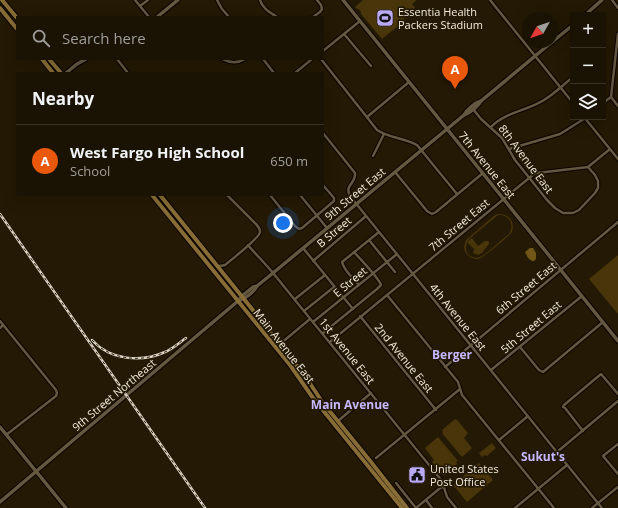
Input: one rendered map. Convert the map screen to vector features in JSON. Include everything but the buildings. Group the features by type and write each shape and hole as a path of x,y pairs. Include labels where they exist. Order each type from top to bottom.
{"main road":[{"path":"2,0 16,17"},
{"path":"0,8 16,28"},
{"path":"43,60 52,72"},
{"path":"51,60 60,72"},
{"name":"Main Avenue East","path":"153,196 290,365 317,403 402,508"},
{"name":"Main Avenue East","path":"161,196 243,297 407,508"},
{"path":"259,327 265,331 275,344 279,344"},
{"path":"317,403 333,420 338,421"}],"street":[{"path":"135,0 148,16"},
{"path":"140,6 148,0"},
{"path":"158,16 178,0"},
{"path":"217,0 228,16"},
{"path":"260,0 261,4 267,11 275,16"},
{"path":"314,16 320,12 322,8 317,0"},
{"name":"7th Avenue East","path":"343,0 618,341"},
{"path":"490,0 570,100"},
{"path":"588,12 602,0"},
{"path":"612,0 618,8"},
{"path":"324,50 360,21"},
{"name":"9th Street East","path":"558,37 570,27"},
{"path":"344,34 371,66"},
{"path":"606,101 611,97 618,34"},
{"name":"9th Street East","path":"238,301 253,287 257,286 356,203 467,114 545,48"},
{"path":"67,72 84,60"},
{"path":"118,60 127,72"},
{"path":"224,60 232,63 237,63 243,60"},
{"path":"264,60 273,72"},
{"path":"296,72 311,60"},
{"path":"322,60 377,130 384,134 417,145 457,194"},
{"path":"491,127 495,122 502,118 544,100 570,80"},
{"path":"367,117 410,82"},
{"path":"611,97 618,106"},
{"name":"9th Street East","path":"464,115 465,112 478,101 481,101"},
{"name":"8th Avenue East","path":"473,109 481,119 502,138 528,178 547,200 563,213 573,213 579,210 598,188 598,182 595,175 588,167"},
{"path":"509,149 560,134 581,120"},
{"path":"587,120 618,159"},
{"path":"373,156 384,134"},
{"name":"4th Avenue East","path":"324,136 355,173 355,178 348,189 350,196 602,508"},
{"path":"588,167 610,149"},
{"name":"7th Street East","path":"330,342 528,178 537,173 588,167"},
{"path":"395,172 427,211 432,214 483,173"},
{"path":"271,196 294,224 298,228 302,228 334,201 334,198 324,186"},
{"path":"217,265 223,265 248,245 260,233 260,229 256,224 228,196"},
{"path":"301,196 327,228"},
{"name":"B Street","path":"313,261 366,216"},
{"name":"6th Street East","path":"445,367 618,222"},
{"path":"359,285 345,268 342,263 343,260 379,232"},
{"path":"369,240 395,272"},
{"name":"1st Avenue East","path":"248,245 323,333 442,481 447,497 456,508"},
{"path":"303,248 353,309"},
{"path":"323,333 381,285 354,252"},
{"name":"E Street","path":"313,322 397,254"},
{"path":"295,299 325,275"},
{"path":"304,311 334,287"},
{"path":"387,295 458,382 462,395 554,508"},
{"name":"5th Street East","path":"491,370 582,296"},
{"name":"9th Street Northeast","path":"0,502 238,301"},
{"name":"2nd Avenue East","path":"360,316 436,410"},
{"path":"279,344 310,319"},
{"path":"0,321 57,393 56,396 6,435"},
{"path":"520,347 539,370 543,372 603,322"},
{"path":"0,328 3,325"},
{"path":"583,431 563,407 601,374 618,394"},
{"path":"376,458 460,389"},
{"path":"338,421 371,393"},
{"path":"557,452 618,401"},
{"path":"499,440 528,416"},
{"path":"0,427 66,508"},
{"path":"618,444 603,456 618,474"},
{"path":"515,508 567,465"},
{"path":"396,484 416,508 443,487"},
{"path":"592,508 618,486"},
{"path":"426,500 432,508"}],"shaded area":[{"name":"Essentia Health Packers Stadium","path":"363,0 417,0 412,4 415,8 408,14 403,20 404,21 382,39 361,14 359,9 355,7"},
{"path":"502,214 505,215 512,221 512,232 481,258 477,259 471,257 468,255 464,249 466,240 495,215","holes":["498,215 505,216 510,221 511,231 509,234 480,257 473,257 466,251 466,246 469,239"]},
{"path":"472,238 478,246 485,241 489,242 482,253 478,255 473,253 474,249 467,242"},
{"path":"530,248 533,248 536,253 536,259 534,261 528,258 525,252"},
{"path":"618,255 618,314 589,279"},
{"path":"455,419 468,433 464,438 472,448 462,457 442,433 442,430"},
{"path":"438,437 458,461 456,462 457,464 445,475 443,475 432,462 434,460 425,448"},
{"path":"492,443 496,448 487,456 485,455 482,457 479,453"},
{"path":"479,463 493,480 467,502 453,485"}],"railway":[{"path":"0,214 205,508"},
{"path":"92,340 99,347 108,352 126,358 146,358 165,352 186,338"}],"place":[{"name":"Essentia Health Packers Stadium","path":"385,18"},
{"name":"West Fargo High School","path":"455,89"},
{"name":"United States Post Office","path":"417,475"}],"district":[{"name":"Berger","path":"452,355"},
{"name":"Main Avenue","path":"350,405"},
{"name":"Sukut's","path":"543,457"}]}
